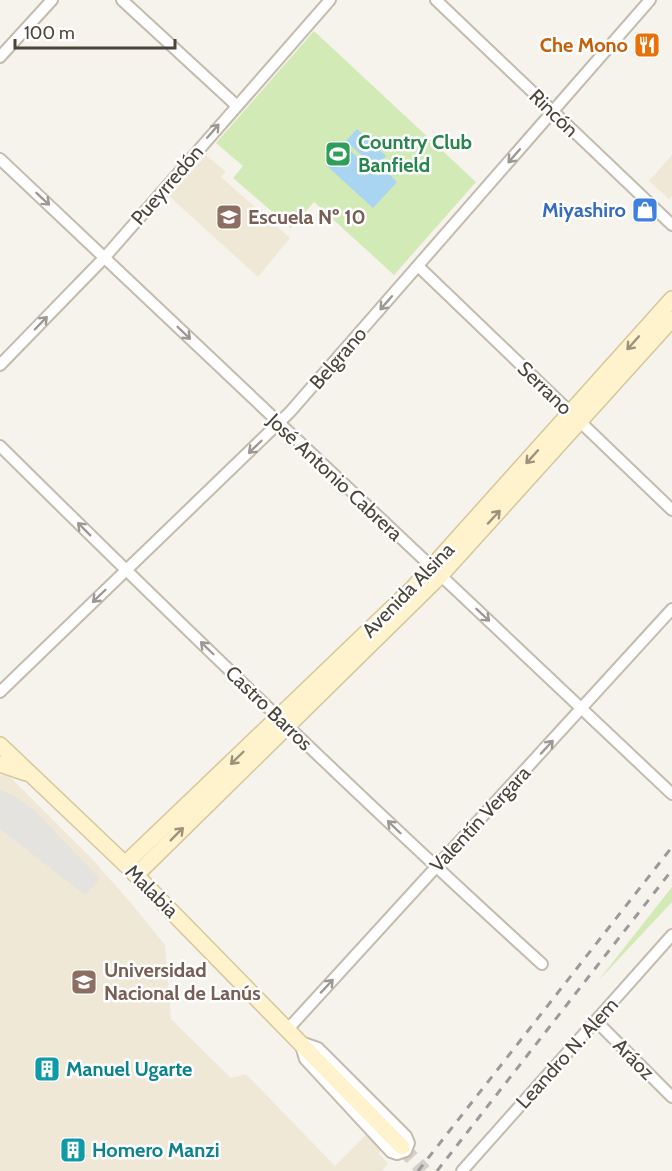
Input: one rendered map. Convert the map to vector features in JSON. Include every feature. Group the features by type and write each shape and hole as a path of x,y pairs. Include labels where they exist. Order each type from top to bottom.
{"main road":[{"name":"Avenida Alsina","path":"575,418 672,299"},
{"name":"Avenida Alsina","path":"131,869 436,572 575,418 672,320"},
{"name":"Malabia","path":"0,745 28,774 131,869 402,1148"},
{"path":"0,764 28,774"}],"street":[{"path":"0,57 52,0"},
{"path":"122,0 236,105"},
{"name":"Pueyrredón","path":"0,364 105,257 330,0"},
{"name":"Rincón","path":"436,0 672,225"},
{"name":"Belgrano","path":"0,692 279,424 650,0"},
{"name":"José Antonio Cabrera","path":"0,159 672,794"},
{"name":"Serrano","path":"418,266 672,510"},
{"name":"Castro Barros","path":"0,446 284,722 542,964"},
{"name":"Valentín Vergara","path":"288,1029 583,708 668,623 672,609"},
{"name":"Leandro N. Alem","path":"462,1171 672,935"},
{"name":"Aráoz","path":"596,1021 672,1097"},
{"name":"Malabia","path":"300,1042 318,1048 406,1136 409,1143 406,1151 397,1154 391,1152 304,1059 300,1042"}],"shaded area":[{"name":"Escuela Nº 10","path":"206,155 226,172 221,177 290,238 258,277 169,196"},
{"path":"672,155 672,196 669,199 649,181"},
{"name":"Universidad Nacional de Lanús","path":"0,775 10,777 92,859 165,945 171,1019 231,1078 246,1074 335,1166 370,1131 383,1145 379,1154 388,1163 382,1171 0,1171"},
{"path":"0,790 14,796 34,810 100,879 85,895 0,829"}],"green space":[{"name":"Country Club Banfield","path":"314,31 476,182 394,275 314,202 291,228 233,178 243,166 216,143"},
{"path":"672,887 672,902 598,981"}],"water":[{"path":"357,129 386,156 375,168 346,141"},
{"path":"344,145 377,176 384,169 397,182 373,208 326,165"}],"tunnel":[{"path":"402,1147 424,1171"}],"railway":[{"path":"418,1171 672,847"},
{"path":"437,1171 672,870"}],"place":[{"name":"Che Mono","path":"647,45"},
{"name":"Country Club Banfield","path":"338,154"},
{"name":"Miyashiro","path":"645,210"},
{"name":"Escuela Nº 10","path":"229,217"},
{"name":"Universidad Nacional de Lanús","path":"84,982"},
{"name":"Manuel Ugarte","path":"47,1069"},
{"name":"Homero Manzi","path":"73,1150"}]}
